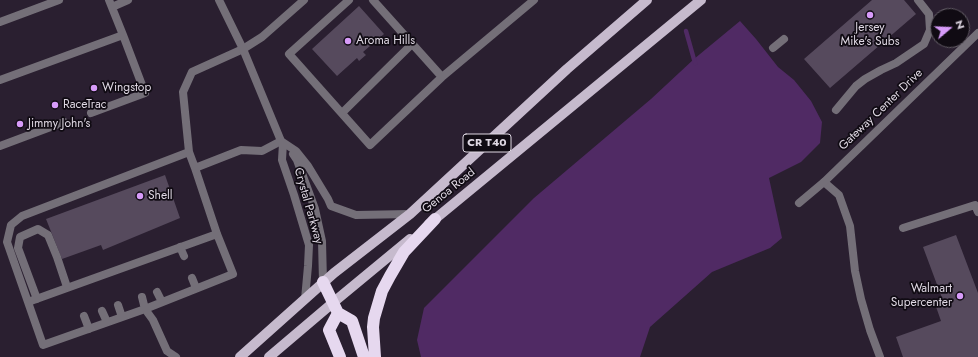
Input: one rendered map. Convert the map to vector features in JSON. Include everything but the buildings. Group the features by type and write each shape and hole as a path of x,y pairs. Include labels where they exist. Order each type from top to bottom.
{"highway":[{"path":"375,357 373,327 374,318 382,291 404,252 435,219"},
{"path":"323,282 336,308 352,321 364,357"},
{"path":"336,308 329,330 340,357"}],"main road":[{"name":"Genoa Road","path":"240,357 323,282 410,214 567,69 647,0"},
{"name":"Genoa Road","path":"269,357 336,308 435,219 701,0"}],"street":[{"path":"0,22 59,0"},
{"path":"91,113 145,93 111,4 128,0"},
{"name":"Crystal Parkway","path":"219,0 243,49 282,142 282,160 308,245 305,299"},
{"path":"189,152 22,216 11,225 7,242 43,345 145,309 233,274 217,234 189,152 183,92 192,72 243,49 262,37 304,0"},
{"path":"349,0 289,54 370,146 442,77 534,0"},
{"path":"373,0 442,77"},
{"path":"836,110 856,86 866,78 896,63 924,44 930,30 929,14 918,0"},
{"name":"Gateway Center Drive","path":"799,203 824,182 978,33"},
{"path":"0,80 123,35"},
{"path":"773,48 784,39"},
{"path":"342,113 412,44"},
{"path":"0,146 64,122"},
{"path":"195,168 241,150 262,151 282,142 297,160 315,209 322,241 323,282"},
{"name":"Crystal Parkway","path":"282,142 296,151 308,166 331,206 356,215 410,214"},
{"path":"824,182 839,196 850,226 855,271 861,299 880,357"},
{"path":"903,228 975,204 978,212"},
{"path":"37,299 18,248 20,237 38,229 48,235 72,289"},
{"path":"28,302 91,283 164,257 180,247 217,234"},
{"path":"180,247 184,256"},
{"path":"192,278 196,288"},
{"path":"174,288 177,296"},
{"path":"157,292 162,302"},
{"path":"142,297 145,309 154,320 167,351 176,357"},
{"path":"118,305 122,317"},
{"path":"102,311 107,322"},
{"path":"84,316 89,329"}],"shaded area":[{"path":"740,21 778,67 794,80 811,101 822,122 820,143 801,162 769,178 782,238 770,248 712,272 650,327 640,357 421,357 417,340 424,308 534,198"}],"waterway":[{"path":"686,31 695,63"}],"place":[{"name":"Jersey Mike's Subs","path":"870,15"},
{"name":"Aroma Hills","path":"348,41"},
{"name":"Wingstop","path":"94,88"},
{"name":"RaceTrac","path":"55,105"},
{"name":"Jimmy John's","path":"20,124"},
{"name":"Shell","path":"140,196"},
{"name":"Walmart Supercenter","path":"960,296"}]}
